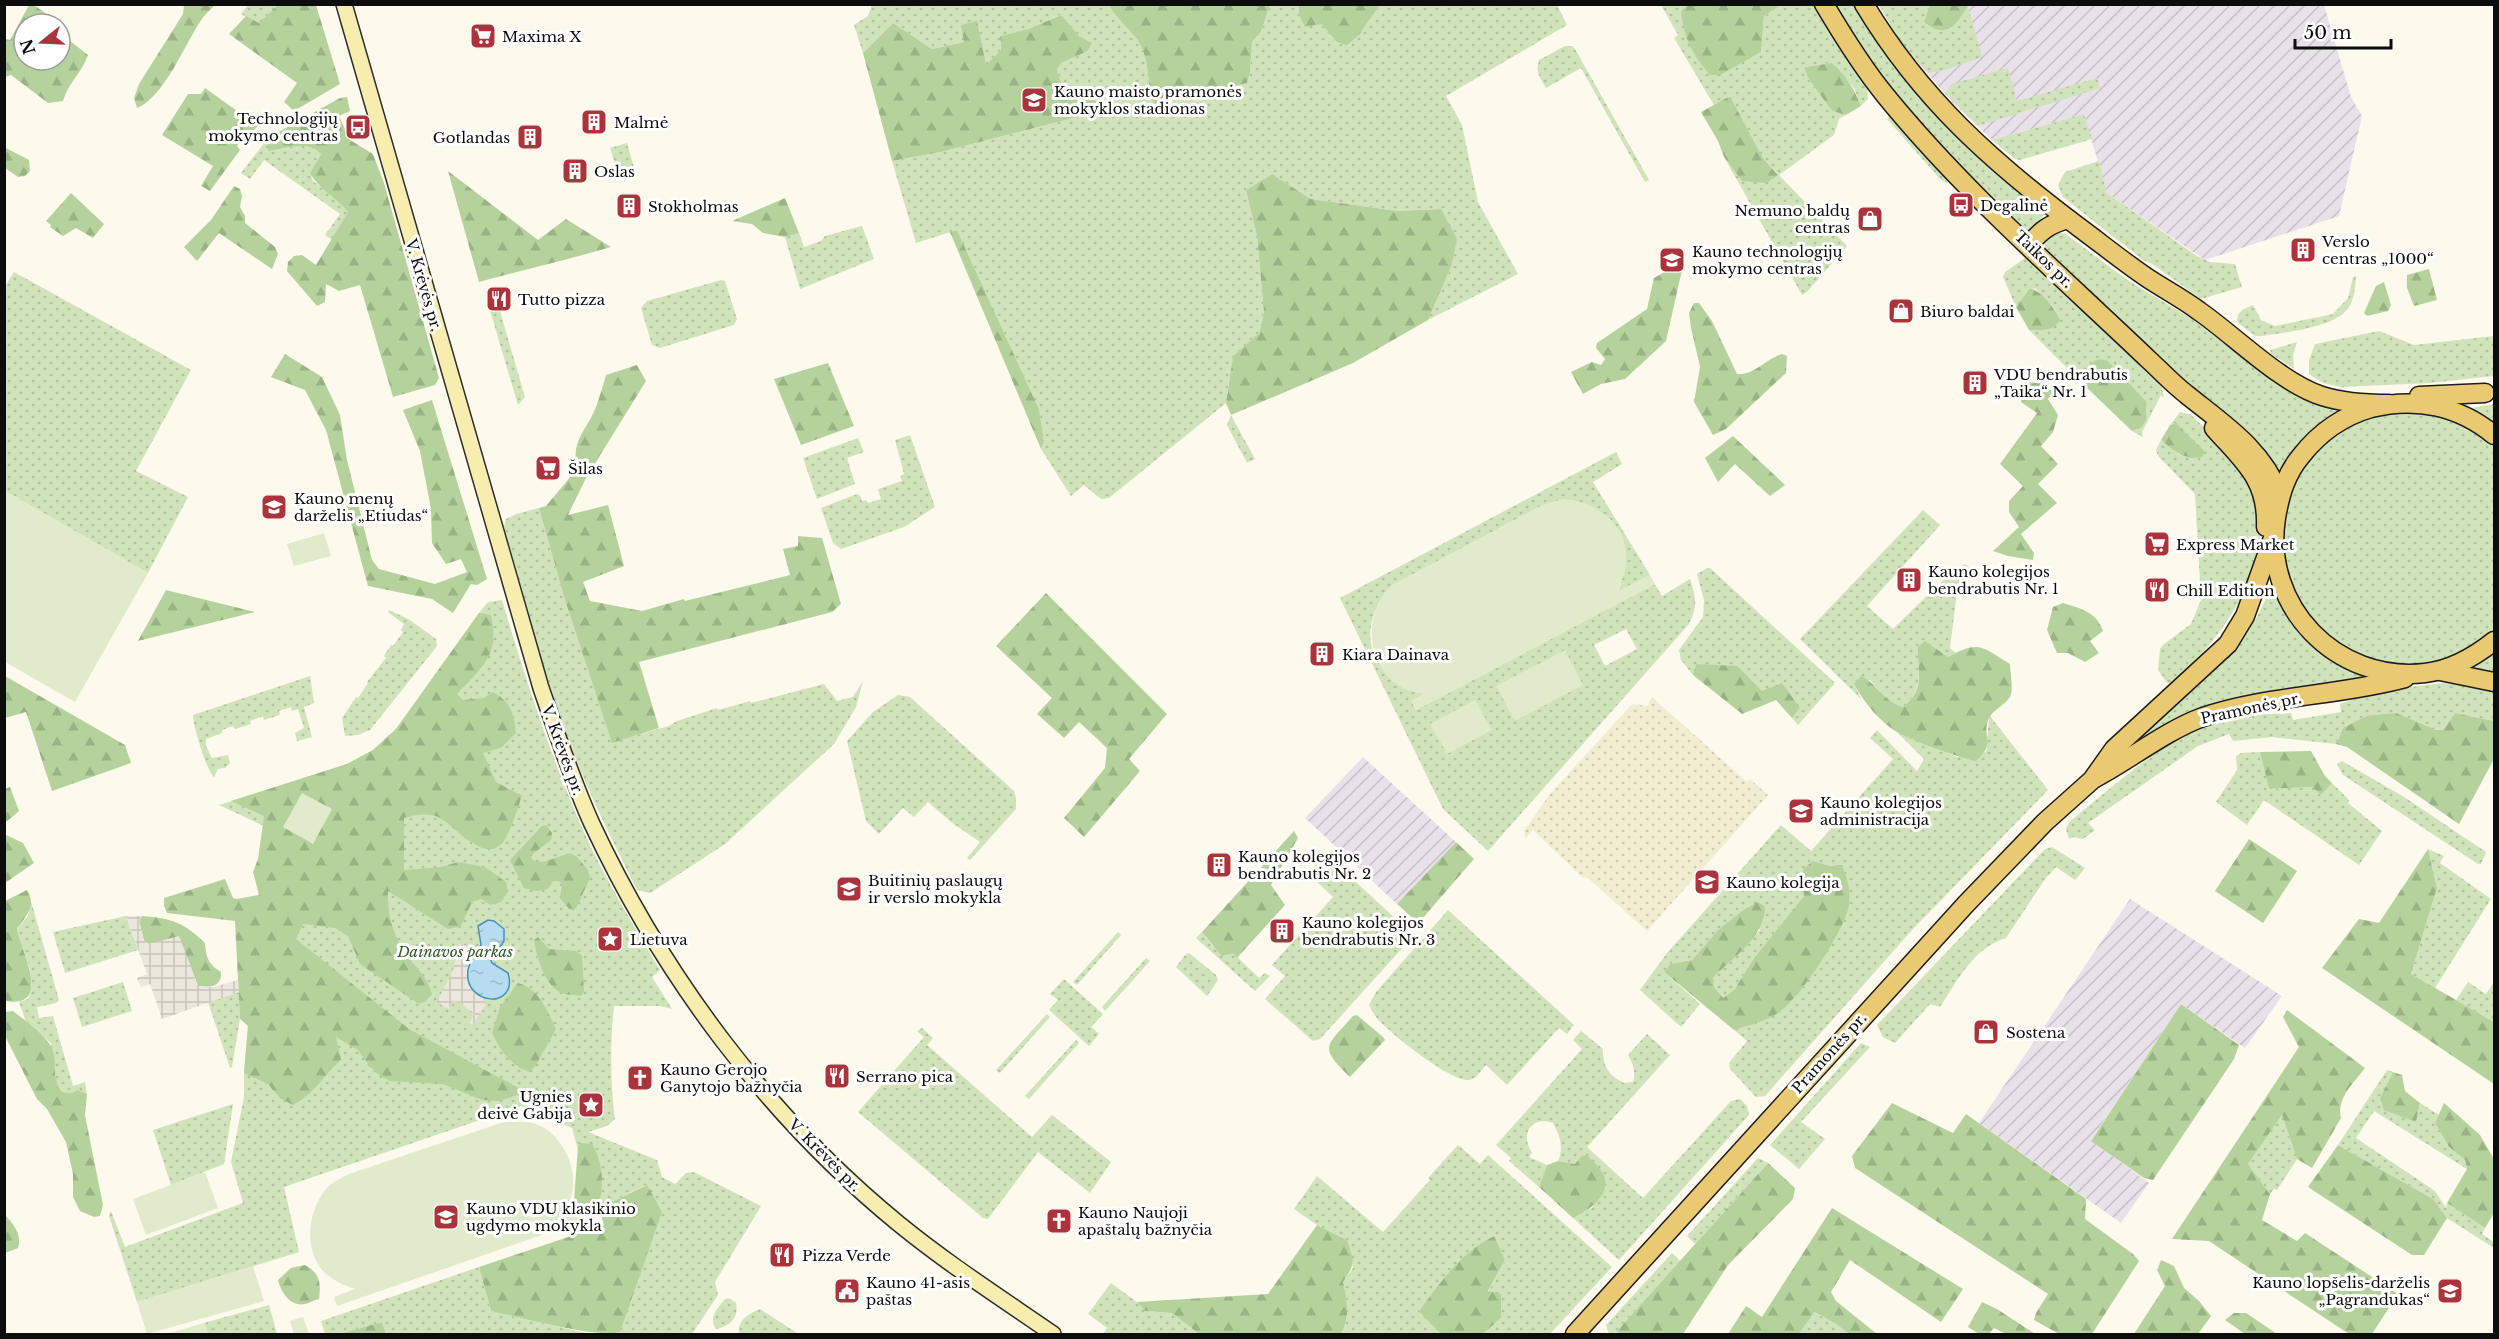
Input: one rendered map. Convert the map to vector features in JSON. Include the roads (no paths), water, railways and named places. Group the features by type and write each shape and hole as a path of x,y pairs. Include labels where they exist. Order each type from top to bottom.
{"main road":[{"name":"V. Krėvės pr.","path":"344,4 541,688 571,774 613,868 636,910 691,997 756,1082 801,1132 848,1180 897,1223 1053,1335"},
{"name":"Taikos pr.","path":"1824,4 1885,96 1987,205 2184,392 2255,452 2267,468 2280,496"},
{"path":"1864,4 1910,72 1947,115 1984,152 2148,279 2198,310 2301,387 2334,399 2359,404 2411,403 2490,392"},
{"path":"2029,245 2041,230 2068,219"},
{"path":"2184,392 2260,483 2267,510 2260,573"},
{"path":"2334,399 2490,392"},
{"path":"2411,403 2436,406 2460,413 2482,425 2494,435"},
{"path":"2389,404 2363,411 2328,429 2295,463 2280,496 2273,538 2276,566 2284,592 2297,615 2315,636 2337,653 2361,665 2388,672 2431,672 2494,682"},
{"name":"Pramonės pr.","path":"2092,780 2114,749 2228,644 2245,616 2273,538"},
{"name":"Pramonės pr.","path":"1575,1335 1966,904 2045,822 2092,780 2185,724 2204,717 2255,705 2395,681 2431,672 2459,663 2494,641"}],"water":[{"path":"488,920 494,921 504,929 504,941 491,960 508,973 509,985 506,993 499,998 490,999 481,997 474,991 469,982 468,970 481,945 478,926"}],"place":[{"name":"Maxima X","path":"483,36"},
{"name":"Kauno maisto pramonės mokyklos stadionas","path":"1034,100"},
{"name":"Malmė","path":"594,122"},
{"name":"Technologijų mokymo centras","path":"358,127"},
{"name":"Gotlandas","path":"530,137"},
{"name":"Oslas","path":"575,171"},
{"name":"Degalinė","path":"1961,205"},
{"name":"Stokholmas","path":"629,206"},
{"name":"Nemuno baldų centras","path":"1870,219"},
{"name":"Verslo centras „1000“","path":"2303,250"},
{"name":"Kauno technologijų mokymo centras","path":"1672,260"},
{"name":"Tutto pizza","path":"499,299"},
{"name":"Biuro baldai","path":"1901,311"},
{"name":"VDU bendrabutis „Taika“ Nr. 1","path":"1975,383"},
{"name":"Šilas","path":"548,468"},
{"name":"Kauno menų darželis „Etiudas“","path":"274,507"},
{"name":"Express Market","path":"2157,544"},
{"name":"Kauno kolegijos bendrabutis Nr. 1","path":"1909,580"},
{"name":"Chill Edition","path":"2157,590"},
{"name":"Kiara Dainava","path":"1322,654"},
{"name":"Kauno kolegijos administracija","path":"1801,811"},
{"name":"Kauno kolegijos bendrabutis Nr. 2","path":"1219,865"},
{"name":"Kauno kolegija","path":"1707,882"},
{"name":"Buitinių paslaugų ir verslo mokykla","path":"849,889"},
{"name":"Kauno kolegijos bendrabutis Nr. 3","path":"1282,931"},
{"name":"Lietuva","path":"610,939"},
{"name":"Sostena","path":"1986,1032"},
{"name":"Serrano pica","path":"837,1076"},
{"name":"Kauno Gerojo Ganytojo bažnyčia","path":"640,1078"},
{"name":"Ugnies deivė Gabija","path":"591,1105"},
{"name":"Kauno VDU klasikinio ugdymo mokykla","path":"446,1217"},
{"name":"Kauno Naujoji apaštalų bažnyčia","path":"1059,1221"},
{"name":"Pizza Verde","path":"782,1255"},
{"name":"Kauno 41-asis paštas","path":"847,1291"},
{"name":"Kauno lopšelis-darželis „Pagrandukas“","path":"2450,1291"}],"park label":[{"name":"Dainavos parkas","path":"455,951"}]}
